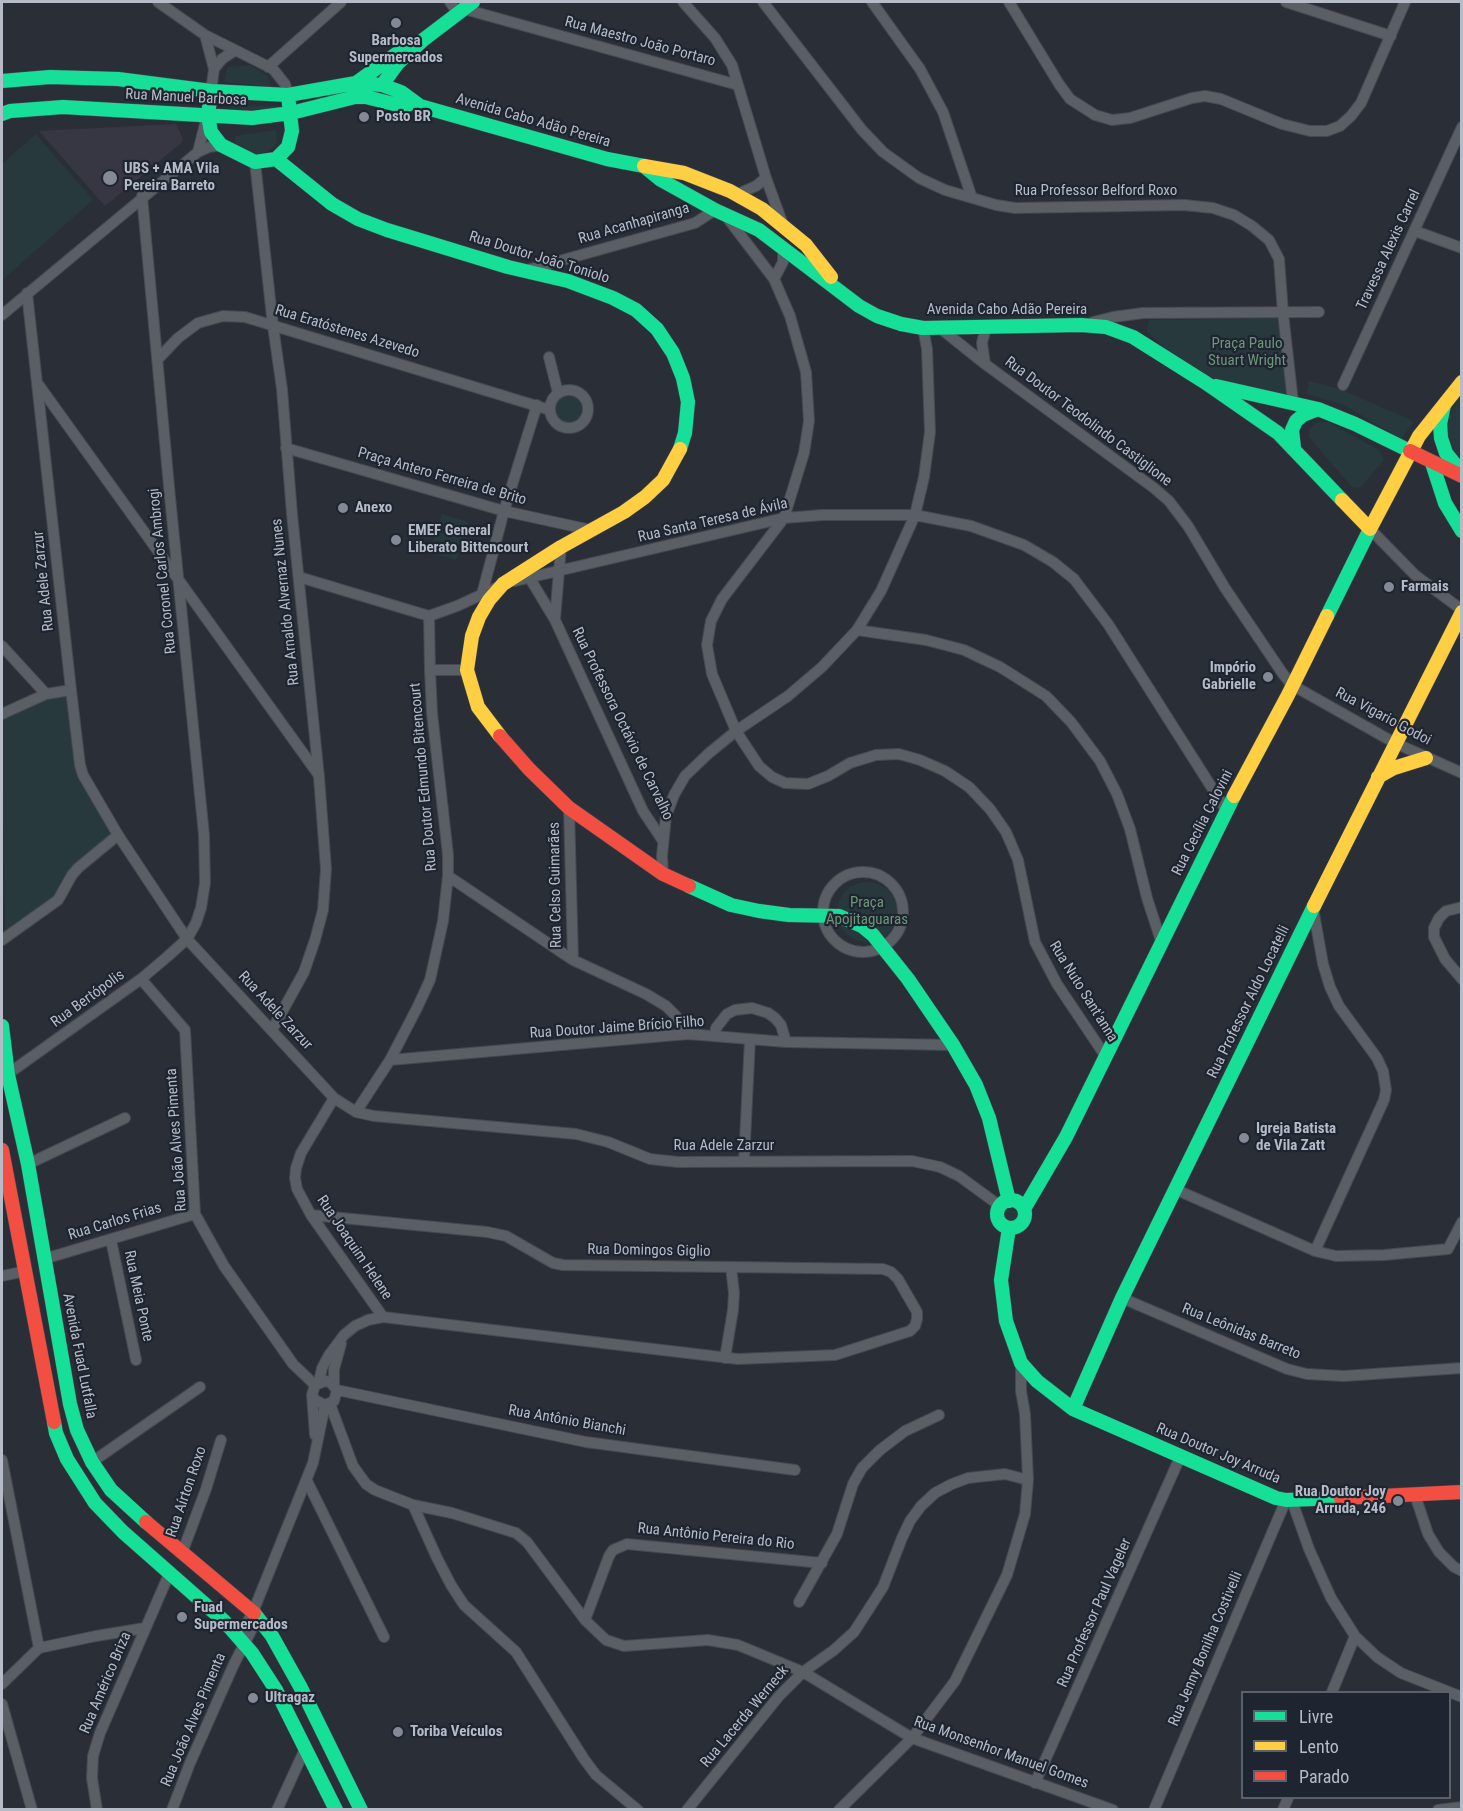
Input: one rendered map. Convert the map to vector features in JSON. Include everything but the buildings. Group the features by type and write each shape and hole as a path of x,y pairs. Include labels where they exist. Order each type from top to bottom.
{"main road":[{"path":"366,97 382,85 398,63 423,40 465,8"},
{"path":"356,83 404,48 423,40"},
{"name":"Rua Manuel Barbosa","path":"2,81 50,77 118,79 211,91 288,95 356,83"},
{"name":"Avenida Cabo Adão Pereira","path":"356,83 382,85 401,92 414,103 607,159 645,168 684,173 738,194 762,209 806,245 839,289"},
{"path":"211,91 208,116 211,132 221,145 255,162 276,159 288,147 291,138 291,113 288,95"},
{"name":"Avenida Cabo Adão Pereira","path":"366,97 402,106 414,103"},
{"name":"Rua Manuel Barbosa","path":"2,114 10,111 63,107 252,118 291,113 342,99 366,97"},
{"name":"Rua Doutor João Toniolo","path":"276,159 332,204 358,219 387,230 524,271 568,281 614,298 636,310 657,329 673,353 683,378 688,402 685,433 677,456 663,480 645,497 624,512 561,547 527,573 503,584 489,600 478,617 472,636 467,670 478,707 529,769 569,808 663,874 731,905 769,913 839,916 857,923 873,935 953,1045 976,1085 989,1118 1004,1204"},
{"name":"Avenida Cabo Adão Pereira","path":"645,168 661,180 720,213 759,230 859,306 876,316 923,328 1081,325 1106,327 1133,337 1267,425 1294,448 1370,530"},
{"path":"720,213 724,199 738,194"},
{"path":"783,247 784,227"},
{"name":"Rua Cecília Calovini","path":"1024,1209 1066,1137 1226,810 1292,685 1399,470 1444,402 1461,382"},
{"name":"Avenida Cabo Adão Pereira","path":"1206,383 1318,409 1355,423 1432,463 1461,475"},
{"path":"1444,402 1440,424 1441,438 1446,453 1461,475"},
{"path":"1294,448 1292,430 1296,421 1303,415 1318,409"},
{"path":"1392,442 1398,456 1399,470"},
{"path":"1432,463 1445,503 1461,531"},
{"name":"Rua Professor Aldo Locatelli","path":"1073,1409 1122,1298 1461,611"},
{"path":"1378,777 1394,768 1426,758"},
{"name":"Avenida Fuad Lutfalla","path":"2,1026 5,1076 27,1164 70,1404 77,1430 92,1462 111,1490 253,1612 283,1653 361,1809"},
{"path":"2,1150 51,1411 56,1433 67,1459 95,1503 123,1532 170,1572 244,1642 276,1690 336,1809"},
{"path":"1016,1201 1024,1209 1023,1221 1017,1227 1008,1227 999,1219 998,1215 1004,1204 1016,1201"},
{"path":"1008,1227 1001,1280 1002,1299 1006,1321 1021,1363"},
{"name":"Rua Doutor Joy Arruda","path":"1021,1363 1037,1381 1073,1409 1289,1501 1461,1492"}],"street":[{"path":"158,2 205,35 273,69 282,78 288,95"},
{"path":"177,2 178,15"},
{"path":"268,67 341,2"},
{"path":"450,2 465,8"},
{"path":"683,2 726,53 784,227"},
{"name":"Rua Professor Belford Roxo","path":"763,2 862,130 884,152 919,178 945,190 1015,208 1184,206 1213,208 1234,215 1252,226 1269,240 1279,259 1293,402"},
{"path":"872,2 920,69 943,112 972,198"},
{"path":"1009,2 1070,99 1095,115 1112,120 1130,118 1205,96 1221,99 1282,124 1310,131 1328,131 1340,126 1361,103 1405,2"},
{"path":"1286,2 1300,4 1391,36"},
{"name":"Rua Maestro João Portaro","path":"465,8 738,85"},
{"path":"205,35 214,69 211,91"},
{"path":"214,69 222,59 234,51"},
{"path":"198,152 208,116"},
{"name":"Travessa Alexis Carrel","path":"1343,385 1461,127"},
{"path":"2,315 142,196 198,152 221,145"},
{"name":"Rua Arnaldo Alvernaz Nunes","path":"255,162 282,389 320,777 326,869 323,910 304,972 272,1030"},
{"path":"738,194 756,186 766,178"},
{"name":"Rua Coronel Carlos Ambrogi","path":"142,196 204,835 205,883 201,908 188,939"},
{"name":"Rua Acanhapiranga","path":"524,271 694,223 720,213"},
{"name":"Rua Nuto Sant'anna","path":"720,213 774,279 798,342 806,372 808,420 804,453 784,518 722,599 711,621 707,645 712,674 736,731 759,766 772,777 785,783 808,784 859,760 876,755 899,754 945,771 969,787 990,809 1006,832 1018,860 1035,942 1057,984 1106,1057"},
{"path":"1415,231 1461,248"},
{"path":"774,279 783,262 783,247"},
{"name":"Rua Adele Zarzur","path":"27,293 71,690 83,775 118,835 188,939 334,1098 356,1112 374,1116 576,1134 608,1142 650,1159 678,1162 912,1161 940,1167 1004,1204"},
{"path":"1081,325 1143,313 1319,312"},
{"name":"Rua Eratóstenes Azevedo","path":"158,359 178,338 198,323 223,316 244,317 550,410"},
{"name":"Rua Doutor Teodolindo Castiglione","path":"985,364 982,343 986,327"},
{"path":"663,874 666,816 685,776 708,753 796,689 822,667 857,630 881,591 915,514 924,477 930,432 927,350 923,328"},
{"name":"Rua Doutor Teodolindo Castiglione","path":"940,328 1169,501 1188,526 1225,588 1276,665 1292,685"},
{"path":"549,357 558,393"},
{"path":"37,382 320,777"},
{"path":"565,390 578,392 588,402 588,415 580,426 567,429 555,422 550,410 551,403 558,393 565,390"},
{"path":"482,594 504,511 537,405"},
{"name":"Praça Antero Ferreira de Brito","path":"286,448 504,511 591,530"},
{"name":"Rua Santa Teresa de Ávila","path":"527,573 558,571 784,518 915,514 971,526 1024,546 1053,562 1074,579 1108,624 1226,810"},
{"name":"Avenida Cabo Adão Pereira","path":"1370,530 1415,575 1461,611"},
{"name":"Rua Professora Octávio de Carvalho","path":"555,620 561,547"},
{"name":"Rua Professora Octávio de Carvalho","path":"527,573 555,620 643,811 663,841"},
{"path":"299,577 429,616 457,606 503,584"},
{"path":"429,616 430,670 467,670"},
{"path":"857,630 926,640 964,650 1000,667 1046,696 1071,723 1100,761 1118,794 1162,944"},
{"path":"2,646 46,694"},
{"name":"Rua Doutor Edmundo Bitencourt","path":"356,1112 390,1060 430,980 443,921 448,876 430,670"},
{"name":"Rua Vigario Godoi","path":"1292,685 1395,743 1461,773"},
{"path":"2,714 46,694 71,690"},
{"name":"Rua Celso Guimarães","path":"569,808 573,960"},
{"path":"2,940 58,900 72,874 118,835"},
{"path":"859,872 870,872 891,883 897,891 903,911 898,931 883,946 871,951 858,951 845,947 834,939 827,929 824,916 824,903 829,892 847,875 859,872"},
{"path":"448,876 573,960 646,994 666,1006 688,1034"},
{"path":"1461,906 1446,911 1434,927 1434,937 1445,959 1461,979"},
{"path":"1313,908 1323,964 1330,987 1340,1006 1377,1058 1383,1071 1386,1090 1384,1100 1315,1251"},
{"name":"Rua Bertópolis","path":"5,1076 141,979 188,939"},
{"name":"Rua João Alves Pimenta","path":"141,979 185,1030 195,1214 224,1266 293,1364 316,1387 313,1463"},
{"path":"715,1036 716,1028 728,1014 735,1010 752,1008 775,1018 781,1025 786,1042"},
{"name":"Rua Doutor Jaime Brício Filho","path":"390,1060 688,1034 786,1042 953,1045"},
{"path":"744,1161 750,1039"},
{"name":"Rua Joaquim Helene","path":"334,1098 301,1153 296,1168 297,1189 311,1215 383,1317"},
{"path":"27,1164 124,1118"},
{"path":"1177,1190 1315,1251 1336,1256 1384,1255 1448,1249 1461,1222"},
{"name":"Rua Carlos Frias","path":"44,1259 195,1214"},
{"name":"Rua Domingos Giglio","path":"311,1215 487,1232 506,1236 553,1263 563,1265 731,1267 733,1310 725,1358"},
{"name":"Rua Meia Ponte","path":"111,1240 136,1360"},
{"path":"344,1335 334,1369 336,1388 334,1401 327,1405 319,1404 316,1387 329,1355 344,1335 355,1326 383,1317 738,1359 835,1355 910,1331 915,1326 917,1312 898,1279 891,1272 883,1269 731,1267"},
{"path":"2,1276 26,1271"},
{"name":"Rua Leônidas Barreto","path":"1122,1298 1287,1369 1307,1374 1344,1376 1461,1368"},
{"path":"839,1809 912,1738 955,1681 1007,1575 1025,1514 1028,1480 1021,1363"},
{"path":"316,1387 325,1380 336,1388"},
{"path":"92,1462 200,1387"},
{"name":"Rua Antônio Bianchi","path":"336,1388 586,1442 795,1470"},
{"name":"Rua João Alves Pimenta","path":"172,1809 244,1642 245,1626 253,1612 307,1481 327,1405"},
{"name":"Rua Monsenhor Manuel Gomes","path":"327,1405 353,1466 366,1484 375,1490 413,1505 452,1513 516,1533 527,1542 585,1620 606,1640 624,1646 708,1640 738,1645 803,1672 912,1738 1113,1809"},
{"path":"799,1602 837,1534 853,1484 862,1468 880,1450 905,1431 939,1415"},
{"name":"Rua Aírton Roxo","path":"182,1553 206,1489 221,1440"},
{"name":"Rua Professor Paul Vageler","path":"1035,1782 1181,1455"},
{"path":"2,1460 39,1648"},
{"name":"Rua Lacerda Werneck","path":"687,1809 779,1696 803,1672 834,1650 854,1632 883,1587 910,1521 921,1506 935,1494 968,1478 987,1474 1005,1474 1028,1480"},
{"path":"307,1481 384,1637"},
{"path":"1415,1495 1428,1534 1439,1552 1461,1571"},
{"path":"1289,1501 1331,1598 1355,1636 1377,1657 1401,1673 1446,1691"},
{"name":"Rua Jenny Bonilha Costivelli","path":"1154,1809 1289,1501"},
{"path":"413,1505 451,1585 464,1605 501,1636 516,1652 596,1775 638,1809"},
{"name":"Rua Antônio Pereira do Rio","path":"585,1620 609,1556 613,1550 627,1544 822,1563"},
{"name":"Rua Américo Briza","path":"97,1809 92,1778 95,1749 170,1572"},
{"path":"2,1684 39,1648 145,1628"},
{"path":"1332,1691 1355,1636"},
{"path":"2,1704 32,1809"},
{"path":"277,1809 304,1749"},
{"path":"1438,1809 1461,1807"}],"shaded area":[{"name":"UBS + AMA Vila Pereira Barreto","path":"176,124 183,139 181,143 105,206 39,131"}],"green space":[{"path":"249,65 268,76 271,87 224,82 228,67"},
{"path":"234,105 278,106 280,111 228,111"},
{"path":"276,130 277,143 269,151 257,155 235,143 235,136"},
{"path":"36,134 93,200 2,280 2,164"},
{"name":"Praça Paulo Stuart Wright","path":"1277,318 1290,399 1213,381 1174,358 1147,331 1149,320"},
{"path":"1309,381 1340,389 1411,420 1413,423 1401,439 1344,405 1307,394"},
{"path":"570,395 580,400 585,410 580,420 570,425 560,420 555,410 560,400"},
{"path":"1461,397 1461,463 1446,433 1447,422 1456,402"},
{"path":"1317,422 1328,422 1379,450 1383,461 1360,488 1352,487 1308,436 1310,429"},
{"path":"442,514 468,522 456,560 430,552"},
{"path":"67,695 80,773 111,836 66,875 54,897 5,931 2,717 48,696"},
{"name":"Praça Apojitaguaras","path":"861,882 873,882 889,890 895,900 897,912 895,924 889,934 873,942 861,942 845,934 837,918 837,906 845,890"},
{"path":"1012,1204 1019,1207 1022,1214 1019,1221 1012,1224 1005,1221 1002,1214 1005,1207"}],"traffic: fast":[{"path":"382,85 398,63 423,40 473,2"},
{"path":"356,83 406,47"},
{"path":"2,81 50,77 118,79 211,91 288,95 356,83 382,85 401,92 420,106 607,159 644,166"},
{"path":"211,91 208,116 211,132 221,145 255,162 276,159 288,147 292,131 288,95"},
{"path":"2,114 10,111 63,107 252,118 291,113 355,97 366,97 402,106 414,103"},
{"path":"276,159 332,204 358,219 508,267 568,281 613,298 636,310 657,329 673,353 683,378 688,402 685,433 680,449"},
{"path":"645,167 661,180 715,210 759,230 859,306 877,316 923,328 1081,325 1106,327 1133,337 1206,383 1278,433 1342,500"},
{"path":"1216,386 1318,409 1410,451"},
{"path":"1444,405 1440,424 1441,438 1446,453 1462,473"},
{"path":"1294,448 1292,430 1296,421 1303,415 1318,409"},
{"path":"1432,463 1445,503 1462,531"},
{"path":"1327,616 1370,529"},
{"path":"1024,1209 1066,1137 1234,796"},
{"path":"689,886 731,905 759,911 789,915 839,916 862,926 873,935 908,979 953,1045 976,1085 989,1118 1009,1201"},
{"path":"1073,1409 1122,1298 1314,906"},
{"path":"2,1026 8,1075 28,1164 70,1404 77,1430 92,1462 111,1490 146,1522"},
{"path":"1011,1200 1021,1204 1025,1214 1021,1224 1011,1228 1001,1224 997,1214 1001,1204 1011,1200"},
{"path":"1009,1228 1001,1280 1006,1321 1021,1363 1037,1381 1073,1409 1276,1498 1286,1500 1341,1498"},
{"path":"54,1422 67,1459 95,1503 123,1532 224,1621 252,1653 276,1690 336,1810"},
{"path":"254,1613 272,1636 301,1688 361,1810"}],"traffic: slow":[{"path":"644,166 684,173 730,191 762,209 806,245 831,277"},
{"path":"1342,500 1370,529 1419,436 1462,382"},
{"path":"500,736 478,707 467,670 472,636 489,600 503,584 561,547 624,512 645,497 663,480 680,449"},
{"path":"1314,906 1462,612"},
{"path":"1234,796 1327,616"},
{"path":"1378,777 1394,768 1426,758"}],"traffic: jam":[{"path":"1410,451 1462,476"},
{"path":"500,736 529,769 569,808 663,874 689,886"},
{"path":"2,1150 54,1422"},
{"path":"1341,1498 1462,1492"},
{"path":"146,1522 254,1613"}],"place":[{"name":"Barbosa Supermercados","path":"396,23"},
{"name":"Posto BR","path":"364,117"},
{"name":"UBS + AMA Vila Pereira Barreto","path":"110,178"},
{"name":"Anexo","path":"343,508"},
{"name":"EMEF General Liberato Bittencourt","path":"396,540"},
{"name":"Farmais","path":"1389,587"},
{"name":"Impório Gabrielle","path":"1268,677"},
{"name":"Igreja Batista de Vila Zatt","path":"1244,1138"},
{"name":"Rua Doutor Joy Arruda, 246","path":"1398,1501"},
{"name":"Fuad Supermercados","path":"182,1617"},
{"name":"Ultragaz","path":"253,1698"},
{"name":"Toriba Veículos","path":"398,1732"}]}
